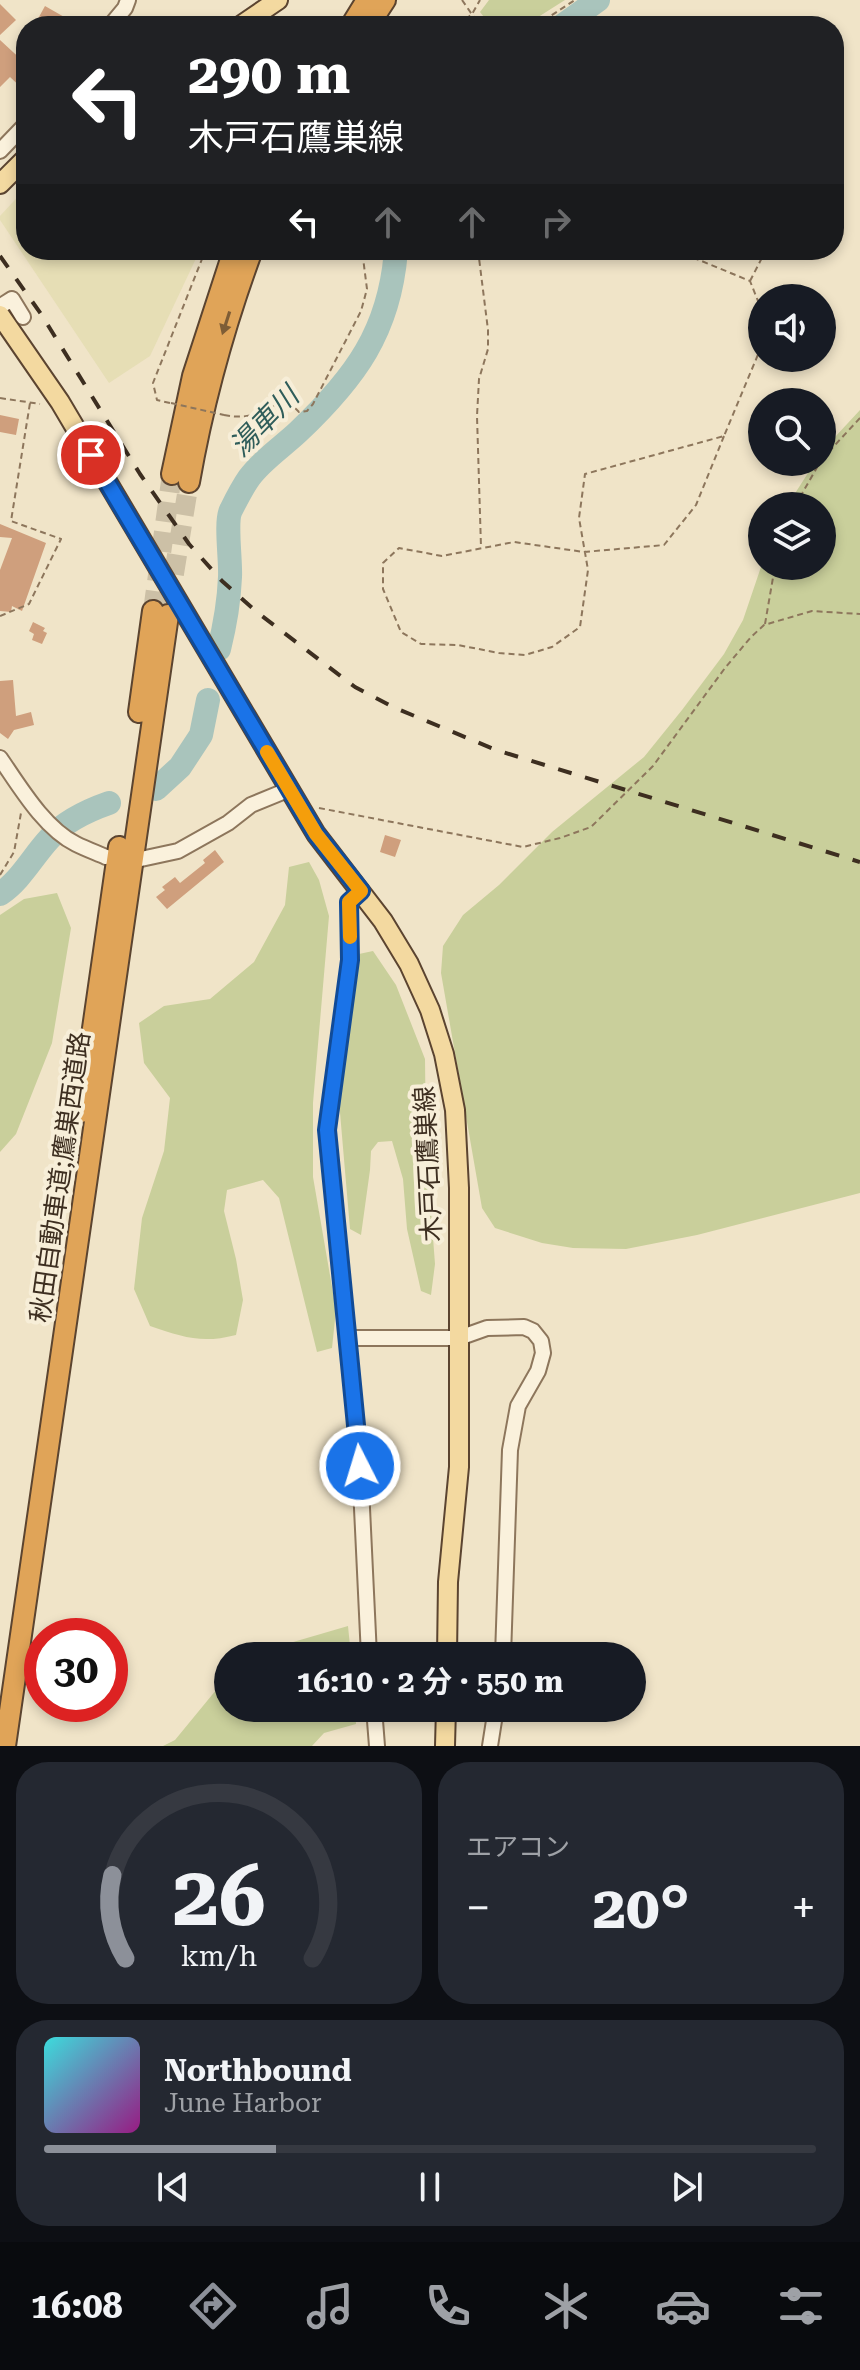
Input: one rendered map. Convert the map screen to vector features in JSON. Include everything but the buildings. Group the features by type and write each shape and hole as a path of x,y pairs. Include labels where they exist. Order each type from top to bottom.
{"highway":[{"path":"231,260 193,376 180,478 224,329 248,260"},
{"name":"秋田自動車道;鷹巣西道路","path":"0,1683 160,613 5,1746"}],"main road":[{"path":"255,16 278,0"},
{"path":"0,184 16,168"},
{"name":"木戸石鷹巣線","path":"2,310 60,402 316,834 383,921 409,964 430,1010 444,1054 455,1110 459,1188 459,1467 448,1582 447,1642"},
{"path":"445,1746 446,1722"}],"street":[{"path":"0,151 16,134"},
{"path":"2,310 12,299 23,317"},
{"path":"1,761 47,820 74,843 106,857"},
{"path":"141,859 178,851 228,823 251,805 290,789"},
{"path":"361,891 349,902 350,960 327,1130 360,1466 368,1642"},
{"path":"349,1338 459,1338 487,1328 524,1327 533,1331 541,1341 543,1353 538,1371 518,1406 510,1450 503,1642"},
{"path":"375,1722 377,1746"},
{"path":"490,1746 494,1722"}],"path":[{"path":"462,0 472,14"},
{"path":"470,16 480,0"},
{"path":"550,16 575,0"},
{"path":"202,260 153,383 157,400 241,418 272,409 285,398 299,412 307,411 313,404 361,311 367,289 363,260"},
{"path":"479,260 488,330 488,349 479,379 477,416 481,549"},
{"path":"699,260 751,284"},
{"path":"750,281 761,260"},
{"path":"724,436 585,474 579,518 584,552 588,570 580,627 552,647 525,655 499,653 458,645 421,644 401,632 383,589 383,563 399,548 442,556 514,542 584,552 664,545 696,505 751,372"},
{"path":"0,398 54,406 60,402"},
{"path":"0,616 29,604 61,539 11,521 30,403"},
{"path":"836,444 860,418"},
{"path":"764,625 772,580"},
{"path":"302,810 322,808 523,847 560,838 591,827 653,766 725,668 764,625 812,611 860,614"},
{"path":"0,875 14,852 24,794"}],"shaded area":[{"path":"16,199 16,244 0,220 0,216"},
{"path":"27,260 195,260 150,356 109,383"}],"green space":[{"path":"489,0 565,0 540,16 483,16 480,12"},
{"path":"860,410 860,1193 697,1235 626,1249 573,1248 542,1243 495,1228 482,1208 441,973 443,946 463,915 499,885 552,832 644,757 724,654 743,620 757,580 836,580 836,492 796,492 806,476 836,476 836,436"},
{"path":"309,862 319,880 329,916 313,1103 313,1177 336,1310 332,1348 317,1352 279,1198 263,1180 227,1190 224,1211 243,1300 236,1335 202,1339 172,1333 150,1326 134,1289 142,1218 164,1151 170,1098 144,1063 139,1023 164,1006 210,999 254,962 285,905 289,867"},
{"path":"57,893 71,928 52,1043 16,1134 0,1152 0,915 24,899"},
{"path":"373,951 396,985 425,1059 426,1146 435,1264 431,1295 421,1291 407,1229 403,1179 392,1141 378,1142 371,1151 361,1235 350,1229 339,1101 359,954"},
{"path":"348,1626 350,1642 293,1642"},
{"path":"214,1693 214,1722 356,1722 324,1733 312,1746 163,1746 175,1740"}],"waterway":[{"name":"湯車川","path":"576,16 598,0"},
{"name":"湯車川","path":"219,649 229,586 228,523 231,510 254,472 337,392 366,351 386,305 395,260"},
{"name":"湯車川","path":"156,789 180,767 201,735 208,700"},
{"name":"湯車川","path":"0,894 63,826 109,803"}],"tunnel":[{"path":"153,611 172,474"},
{"path":"169,604 189,482"}],"railway":[{"path":"0,256 41,314 140,474 189,544 222,581 258,613 355,687 393,707 496,750 860,862"}],"slow traffic":[{"path":"267,752 316,834 361,891 349,902 350,937"}],"route":[{"path":"91,455 316,834 361,891 349,902 350,960 327,1130 360,1466"}]}
